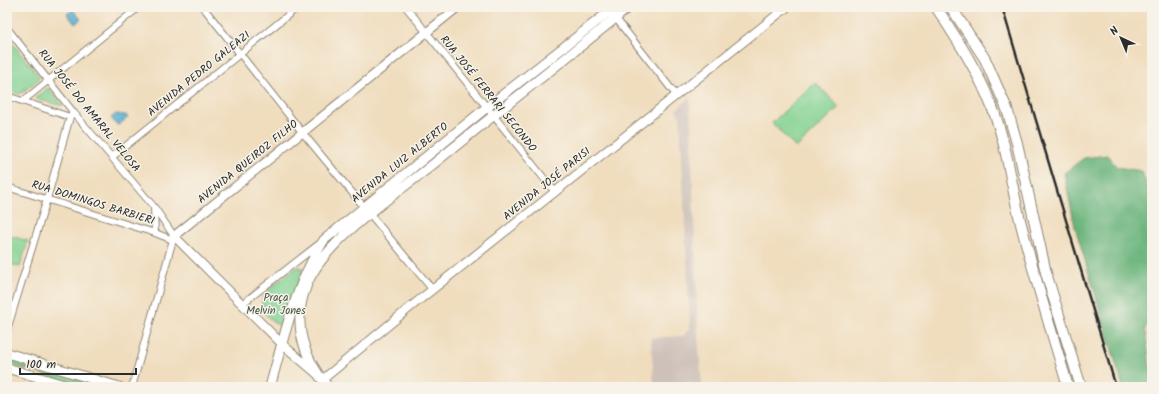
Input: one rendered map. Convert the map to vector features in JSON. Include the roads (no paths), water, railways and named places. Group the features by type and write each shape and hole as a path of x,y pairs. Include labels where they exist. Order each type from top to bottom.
{"main road":[{"name":"AVENIDA LUIZ ALBERTO","path":"270,387 290,314 303,278 311,261 324,240 367,211 612,11 629,7"},
{"path":"936,7 962,46 993,108 1005,150 1020,223 1068,387"},
{"path":"951,7 985,59 1007,109 1017,143 1046,274 1081,387"},
{"name":"AVENIDA LUIZ ALBERTO","path":"322,380 302,344 299,325 300,309 306,286 314,269 327,252 367,211"},
{"path":"7,354 119,387"},
{"path":"7,368 71,387"}],"street":[{"path":"23,101 139,7"},
{"path":"204,7 302,132 432,289"},
{"name":"AVENIDA PEDRO GALEAZI","path":"112,157 298,7"},
{"name":"RUA JOSÉ FERRARI SECONDO","path":"406,7 489,112 555,192"},
{"name":"AVENIDA QUEIROZ FILHO","path":"173,238 458,7"},
{"name":"AVENIDA JOSÉ PARISI","path":"322,380 432,289 787,7"},
{"path":"612,11 676,95"},
{"name":"RUA JOSÉ DO AMARAL VELOSA","path":"7,28 48,80 72,115 112,157 154,208 173,238 282,344 322,380"},
{"path":"7,96 72,115 7,330"},
{"name":"RUA DOMINGOS BARBIERI","path":"7,187 173,238"},
{"path":"154,208 155,233"},
{"path":"132,387 173,238"},
{"path":"242,304 324,240"}],"water":[{"path":"73,10 81,19 75,24 67,14"},
{"path":"116,114 126,115 128,117 119,125 116,124 111,118"}],"railway":[{"path":"1002,7 1116,387"}],"park label":[{"name":"Praça Melvin Jones","path":"276,304"}]}
